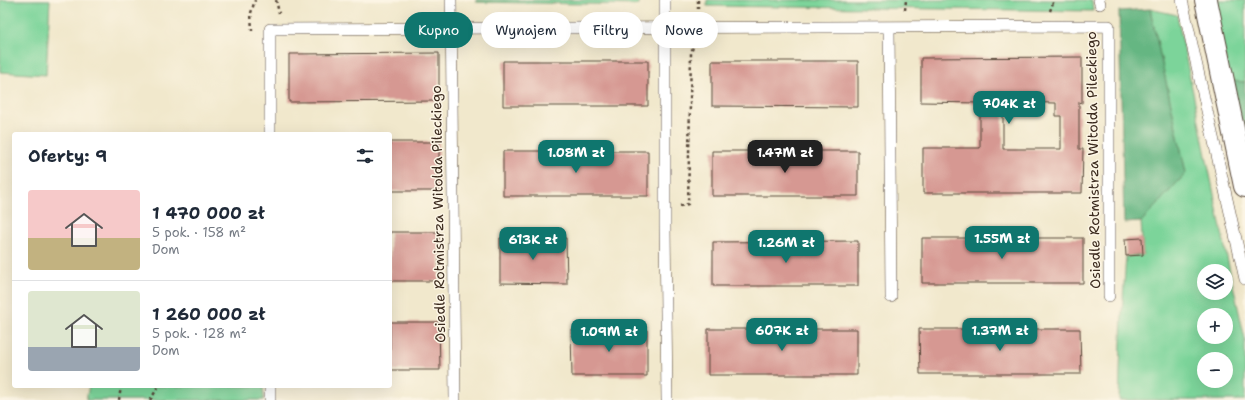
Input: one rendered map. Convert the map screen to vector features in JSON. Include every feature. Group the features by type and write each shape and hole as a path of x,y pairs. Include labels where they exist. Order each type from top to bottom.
{"street":[{"path":"1206,0 1245,186"}],"lane":[{"name":"Osiedle Rotmistrza Witolda Pileckiego","path":"451,0 451,12"},
{"path":"665,0 665,12"},
{"path":"1182,0 1245,279"},
{"name":"Osiedle Rotmistrza Witolda Pileckiego","path":"718,27 1109,26 1110,296"},
{"path":"889,27 890,297"},
{"name":"Osiedle Rotmistrza Witolda Pileckiego","path":"270,132 270,29 404,28"},
{"name":"Osiedle Rotmistrza Witolda Pileckiego","path":"473,28 651,28"},
{"name":"Osiedle Rotmistrza Witolda Pileckiego","path":"450,48 455,400"},
{"path":"665,48 667,400"},
{"path":"270,388 270,400"}],"path":[{"path":"698,0 698,12"},
{"path":"666,209 688,204 691,54 693,48"},
{"path":"119,400 121,388"},
{"path":"150,400 158,388"}],"green space":[{"path":"0,0 50,0 46,75 0,72"},
{"path":"476,0 639,0 639,5 476,2"},
{"path":"707,0 1092,0 1093,11 707,6"},
{"path":"1213,0 1245,0 1245,82 1230,81"},
{"path":"1150,9 1177,15 1228,264 1197,264 1197,300 1233,300 1233,285 1245,339 1245,400 1119,400 1122,313 1126,256 1143,255 1141,222 1186,173"},
{"path":"1150,9 1186,173 1141,222 1124,223 1119,11"},
{"path":"1230,81 1245,82 1245,152"},
{"path":"89,388 263,388 264,400 86,400"}],"building":[{"path":"439,53 439,101 289,102 289,54"},
{"path":"1082,57 1082,103 1079,102 1079,149 1083,149 1082,193 923,193 923,148 980,148 980,103 921,102 921,58","holes":["1003,102 1056,103 1056,116 1061,116 1061,149 1003,149"]},
{"path":"503,61 648,61 648,106 503,106"},
{"path":"712,61 858,61 858,107 712,106"},
{"path":"392,142 439,142 439,191 392,191"},
{"path":"503,151 648,151 648,196 503,196"},
{"path":"712,151 858,151 858,196 712,196"},
{"path":"392,232 439,232 439,281 392,281"},
{"path":"500,238 566,238 567,284 500,283"},
{"path":"922,238 1083,238 1083,283 922,283"},
{"path":"1142,238 1143,255 1126,256 1125,239"},
{"path":"858,241 858,286 713,286 713,242"},
{"path":"392,322 439,322 440,370 392,370"},
{"path":"708,329 857,329 857,375 708,375"},
{"path":"919,329 1080,329 1081,374 920,374"},
{"path":"571,330 647,330 647,376 572,376"}]}
